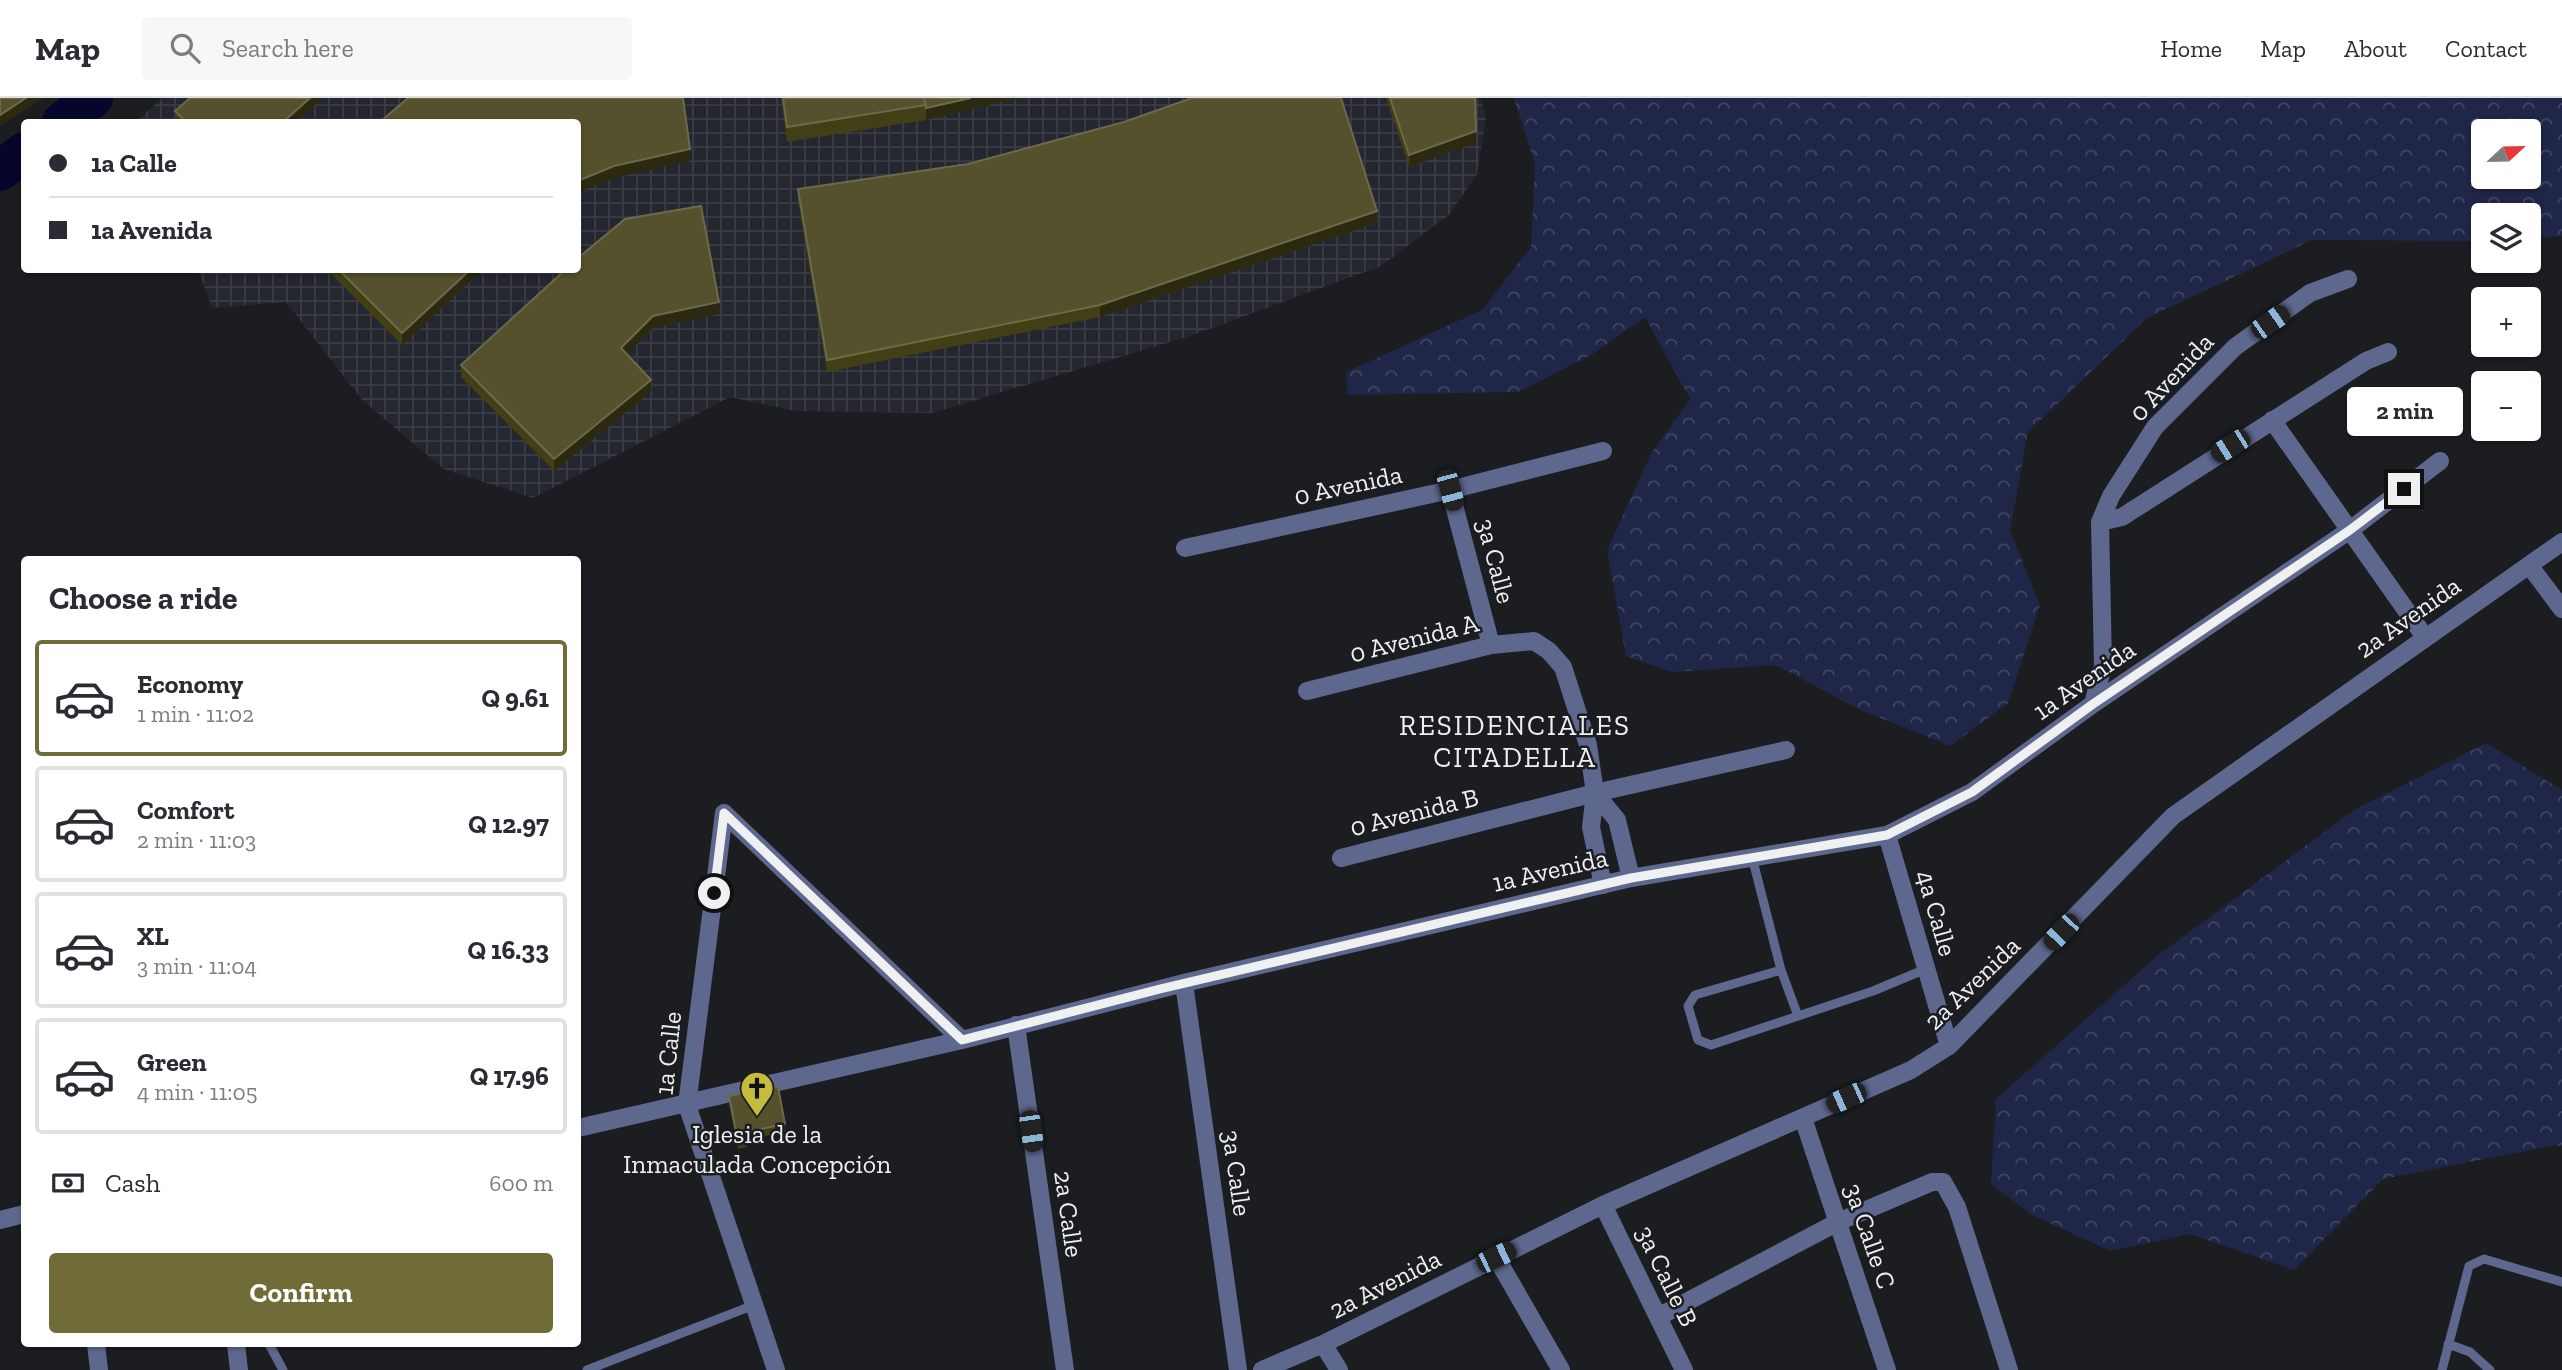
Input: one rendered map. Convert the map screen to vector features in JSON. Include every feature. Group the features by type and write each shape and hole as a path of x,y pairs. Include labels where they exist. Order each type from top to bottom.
{"street":[{"name":"0 Avenida","path":"2100,522 2111,496 2155,426 2235,346 2310,293 2348,279"},
{"path":"2093,704 2103,666 2100,522 2122,517 2365,361 2388,352"},
{"path":"2272,420 2425,637"},
{"name":"0 Avenida","path":"1185,548 1450,490 1603,451"},
{"name":"1a Avenida","path":"581,1127 962,1040 1184,984 1631,878 1887,835 1972,792 2093,704 2350,530 2440,461"},
{"name":"3a Calle","path":"1450,490 1491,645"},
{"name":"2a Avenida","path":"1262,1370 1323,1344 1604,1205 1911,1069 1949,1046 2173,817 2562,542"},
{"path":"2529,565 2562,609"},
{"name":"0 Avenida A","path":"1307,691 1491,645 1534,641 1549,651 1563,667 1588,745 1595,793"},
{"name":"0 Avenida B","path":"1341,858 1595,793 1786,750"},
{"path":"1595,793 1617,820 1631,878"},
{"path":"1595,793 1591,827 1603,885"},
{"name":"1a Calle","path":"776,1370 687,1105 724,813 962,1040"},
{"name":"4a Calle","path":"1887,835 1949,1046"},
{"name":"3a Calle","path":"1184,984 1238,1370"},
{"name":"2a Calle","path":"1016,1025 1065,1370"},
{"name":"3a Calle C","path":"1803,1118 1887,1370"},
{"path":"1658,1317 1838,1222 1932,1182 1943,1182 1957,1207 2007,1370"},
{"name":"3a Calle B","path":"1604,1205 1684,1370"},
{"path":"0,1220 21,1215"},
{"path":"1496,1257 1561,1370"},
{"path":"1323,1344 1339,1370"},
{"path":"96,1347 99,1370"},
{"path":"236,1347 239,1370"}],"lane":[{"path":"1752,857 1781,970 1798,1016"},
{"path":"1781,970 1695,995 1688,1006 1698,1040 1711,1045 1926,969"},
{"path":"2442,1370 2469,1266 2476,1260 2484,1259 2562,1282"},
{"path":"587,1370 754,1305"},
{"path":"2448,1344 2470,1352 2490,1370"},
{"path":"272,1347 283,1370"}],"shaded area":[{"path":"162,98 1480,98 1486,117 1477,174 1450,214 1381,266 1187,337 932,413 795,411 730,397 533,498 444,469 363,401 286,302 212,308 199,273 581,273 581,119 139,119"}],"green space":[{"path":"1514,98 2562,98 2562,236 2541,238 2541,203 2471,203 2471,241 2312,240 2147,318 2028,432 2010,530 2040,605 2008,703 1950,746 1858,709 1776,665 1672,672 1626,656 1607,550 1651,454 1690,399 1645,317 1591,355 1518,392 1348,395 1346,372 1482,310 1531,247 1535,165"},
{"path":"2486,743 2562,790 2562,1146 2383,1179 2294,1270 2190,1234 2110,1251 2032,1215 1991,1184 1996,1099 2157,956 2354,810"}],"building":[{"path":"0,98 26,98 0,115"},
{"path":"190,98 310,98 286,119 183,119 175,111"},
{"path":"408,98 683,98 690,149 614,166 581,180 581,119 384,119"},
{"path":"783,98 924,98 926,105 787,127"},
{"path":"924,98 971,98 926,108"},
{"path":"1192,98 1341,98 1377,211 1100,305 827,360 798,189 968,164 1124,122"},
{"path":"1390,98 1475,98 1476,131 1409,155"},
{"path":"701,206 719,302 653,316 621,348 651,380 554,459 461,365 562,273 581,273 581,256 625,219"},
{"path":"342,273 467,273 402,333"},
{"name":"Iglesia de la Inmaculada Concepción","path":"778,1087 785,1124 746,1132 747,1139 738,1141 729,1096"}],"waterway":[{"path":"66,119 93,98"},
{"path":"0,171 21,154"}],"place":[{"name":"Iglesia de la Inmaculada Concepción","path":"757,1118"}],"district":[{"name":"RESIDENCIALES CITADELLA","path":"1515,741"}],"route":[{"path":"714,893 724,813 962,1040 1160,989 1631,878 1887,835 1972,792 2093,704 2350,530 2404,489"}]}
